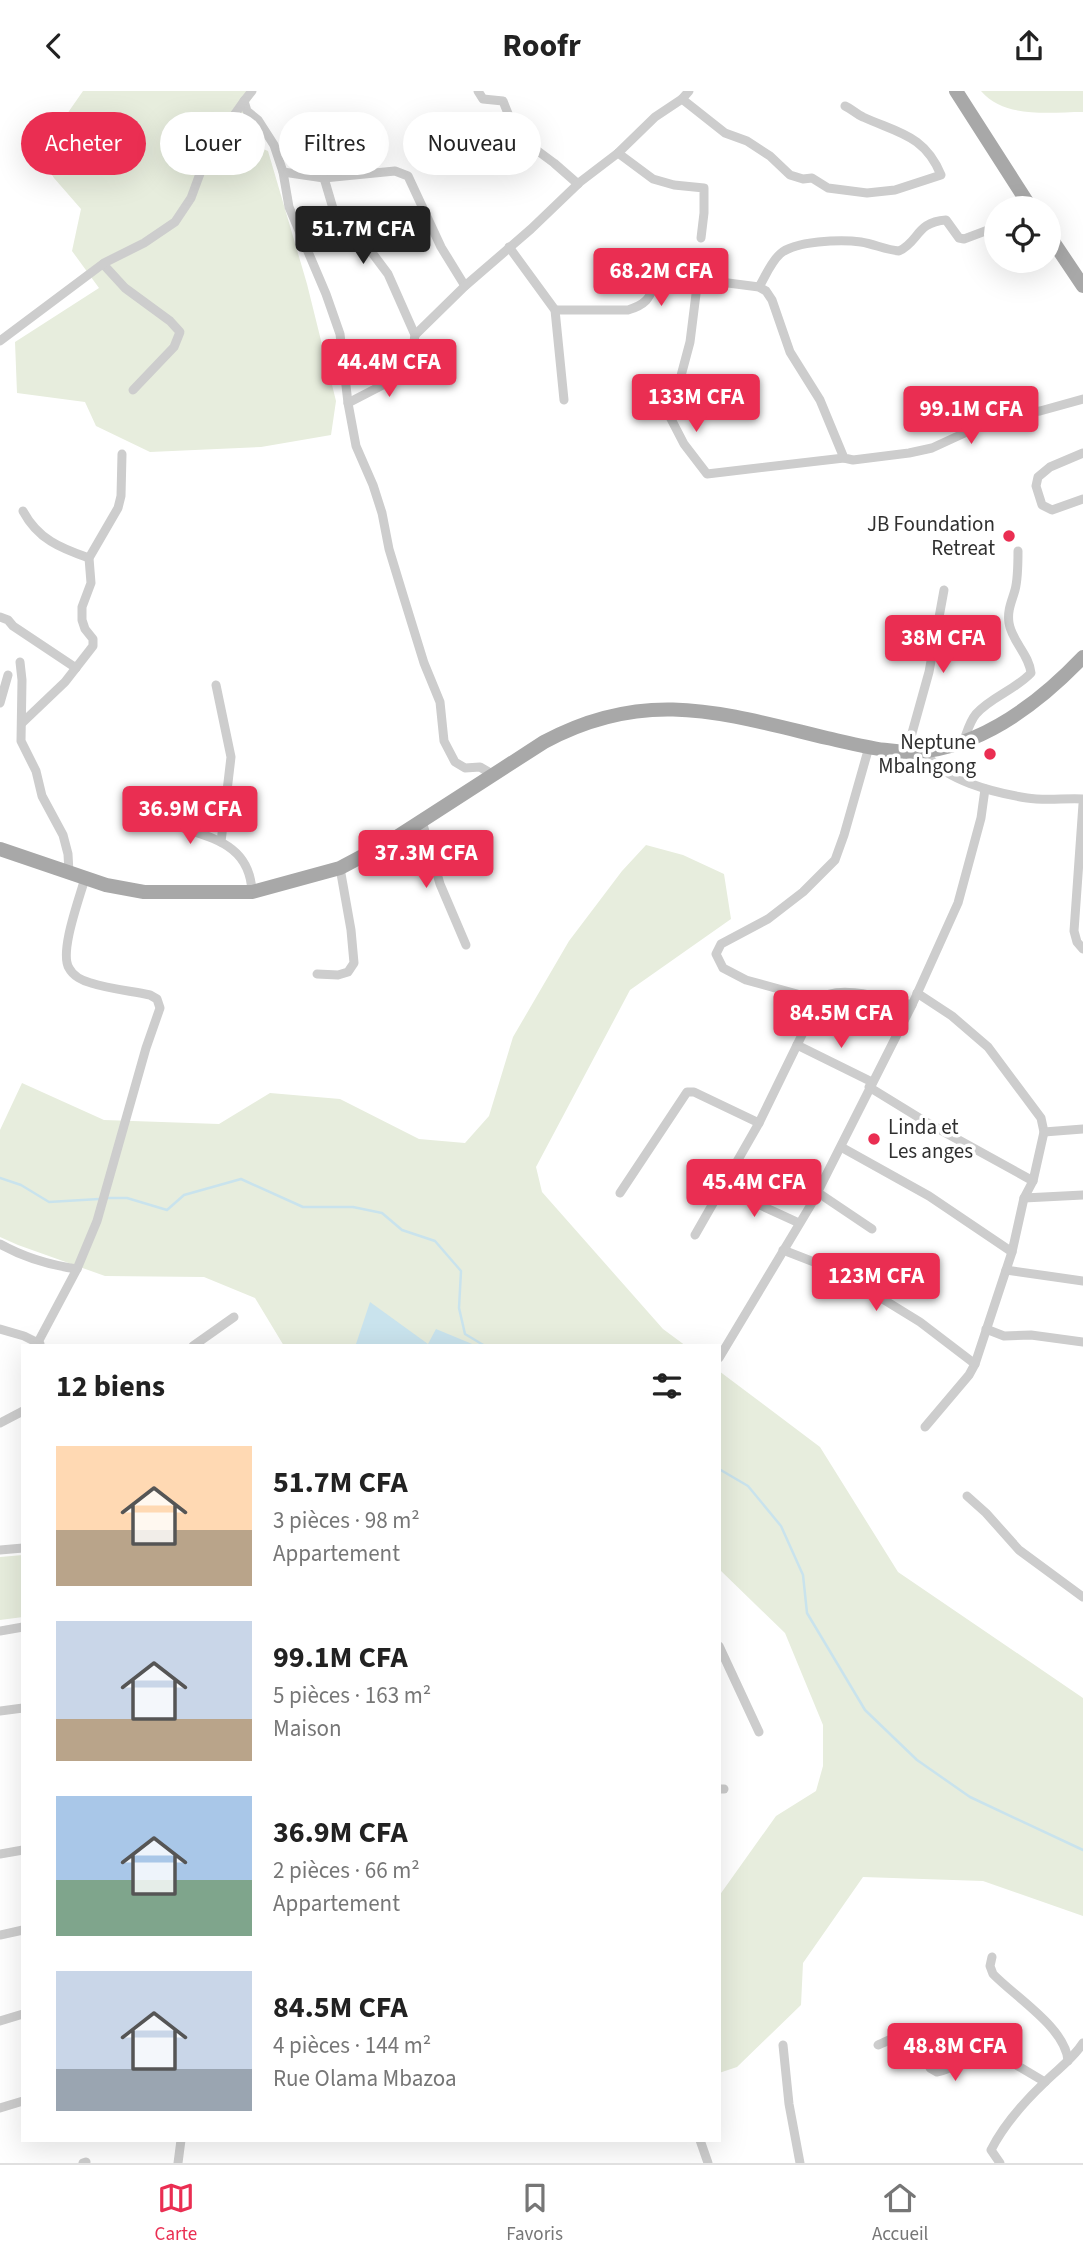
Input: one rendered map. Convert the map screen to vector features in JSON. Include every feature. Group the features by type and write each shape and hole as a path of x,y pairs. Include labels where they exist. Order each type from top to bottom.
{"main road":[{"path":"956,91 1023,196"},
{"path":"1061,253 1083,285"},
{"path":"0,849 85,879 144,892 252,892 340,868 422,821 544,742 584,723 626,712 691,709 869,747 925,751 964,740 1023,711 1053,687 1083,657"}],"street":[{"path":"0,341 103,264 144,243 175,222 191,198 208,152 252,91"},
{"path":"478,91 483,99 503,101 513,126 527,143 578,184"},
{"path":"415,335 578,184 689,91"},
{"path":"682,99 725,132 747,141 770,156 790,175 803,179 812,178 828,188 867,193 895,190 941,175 935,161 924,147 888,125 866,119 845,106"},
{"path":"244,101 247,111 258,120 274,145 279,160"},
{"path":"618,153 653,179 674,185 704,188 701,238"},
{"path":"304,175 324,178 395,171 408,176 441,247 465,286"},
{"path":"284,175 289,207 340,334 356,446 373,485 403,595 424,663 440,702 444,741 455,762 465,768 480,767 492,774"},
{"path":"324,178 340,232 346,239 362,235 388,274 415,335 410,367 404,374 348,403"},
{"path":"759,287 777,256 798,245 836,241 860,242 899,251 920,229 941,220 946,220 958,238 964,239 984,232"},
{"path":"509,247 555,310 564,400"},
{"path":"103,264 125,288 170,321 180,332 174,348 133,390"},
{"path":"555,310 628,310 640,307 648,301 664,272 759,287 766,291 772,300 790,352 824,407 844,458"},
{"path":"698,278 690,342 670,417 684,444 708,474 909,453 932,448 995,419 1040,411 1083,399"},
{"path":"1083,453 1051,467 1038,477 1037,486 1042,505 1052,510 1083,499"},
{"path":"22,723 76,669 93,646 93,639 82,620 82,607 92,583 89,558 118,508 121,496 122,454"},
{"path":"23,511 30,525 46,540 89,558"},
{"path":"964,740 973,716 1023,682 1031,673 1030,663 1009,623 1010,599 1015,592 1018,551"},
{"path":"907,751 929,671 944,590"},
{"path":"0,617 76,669"},
{"path":"20,662 21,741 36,771 42,796 64,835 69,873"},
{"path":"0,703 8,675"},
{"path":"216,685 231,757 221,842"},
{"path":"819,1000 746,980 723,968 716,950 768,919 803,892 835,860 869,747"},
{"path":"925,751 929,761 940,770 985,789 1030,798 1083,799"},
{"path":"721,1355 817,1192 912,1005 965,883 981,818 985,789"},
{"path":"142,801 154,814 221,842 233,850 249,871 252,892"},
{"path":"1083,804 1074,931 1077,942 1083,949"},
{"path":"422,821 440,884 466,945"},
{"path":"317,974 338,975 348,972 354,963 340,868"},
{"path":"0,1329 38,1344 77,1269 97,1221 160,1008 157,999 150,995 89,983 77,977 67,967 69,936 85,879"},
{"path":"695,1235 759,1123 823,995 849,992 912,1005"},
{"path":"917,993 952,1016 988,1047 1041,1118 1044,1132 1033,1181 1024,1198 1012,1252 975,1364 969,1375 925,1427"},
{"path":"797,1045 871,1085 926,1122 1033,1181"},
{"path":"620,1193 687,1092 694,1092 759,1123"},
{"path":"1044,1132 1083,1129"},
{"path":"841,1147 929,1196 1012,1252"},
{"path":"721,1187 799,1223"},
{"path":"817,1192 872,1229"},
{"path":"1024,1198 1083,1195"},
{"path":"0,1244 47,1264 77,1269"},
{"path":"783,1250 837,1271 920,1322 975,1364"},
{"path":"1006,1270 1083,1280"},
{"path":"195,1344 234,1317"},
{"path":"986,1329 1004,1336 1031,1335 1083,1342"},
{"path":"0,1423 21,1412"},
{"path":"967,1496 1019,1550 1083,1597"},
{"path":"0,1550 21,1548"},
{"path":"0,1631 21,1627"},
{"path":"721,1650 759,1732"},
{"path":"0,1711 21,1708"},
{"path":"0,1854 21,1850"},
{"path":"0,1935 21,1930"},
{"path":"992,1957 990,1966 993,1974 1056,2034 1066,2046 1068,2061"},
{"path":"0,2021 21,2015"},
{"path":"878,2045 906,2033 914,2034 918,2037 930,2068 937,2072 946,2071 983,2051 991,2050 1045,2082"},
{"path":"1000,2163 991,2150 998,2136 1083,2043"},
{"path":"783,2045 789,2104 800,2163"},
{"path":"0,2108 21,2102"},
{"path":"178,2163 181,2142"},
{"path":"701,2142 708,2163"}],"green space":[{"path":"83,91 256,91 243,112 160,112 160,175 265,175 265,150 268,151 307,284 336,401 331,435 261,447 150,452 96,426 85,402 17,393 15,342 99,288 72,251 81,209 52,175 146,175 146,112 68,112"},
{"path":"981,91 1083,91 1083,112 1042,113 1015,110 991,100"},
{"path":"646,845 683,855 724,874 731,919 630,990 536,1167 542,1192 663,1329 683,1344 283,1344 255,1298 204,1277 105,1276 0,1237 0,1130 22,1083 104,1120 219,1124 270,1093 340,1099 419,1139 465,1143 489,1116 513,1037 569,941 622,871"},
{"path":"721,1373 820,1447 898,1572 1083,1698 1083,1916 983,1881 863,1877 803,1963 801,2005 737,2067 721,2072 721,1893 776,1816 816,1791 823,1766 823,1725 785,1633 721,1571"},
{"path":"21,1555 21,1617 0,1620 0,1557"}],"water":[{"path":"370,1302 428,1344 356,1344"},
{"path":"436,1329 472,1344 428,1344"}],"waterway":[{"path":"0,1178 21,1185 49,1202 99,1199"},
{"path":"106,1198 127,1198 167,1210 184,1195 241,1179 303,1207 353,1207 382,1213 402,1230 435,1241 461,1271 459,1308 465,1334 482,1344"},
{"path":"721,1470 748,1486 781,1526 803,1575 807,1613 865,1710 917,1760 970,1797 1083,1850"}],"place":[{"name":"JB Foundation Retreat","path":"1009,536"},
{"name":"Neptune Mbalngong","path":"990,754"},
{"name":"Linda et Les anges","path":"874,1139"}]}
